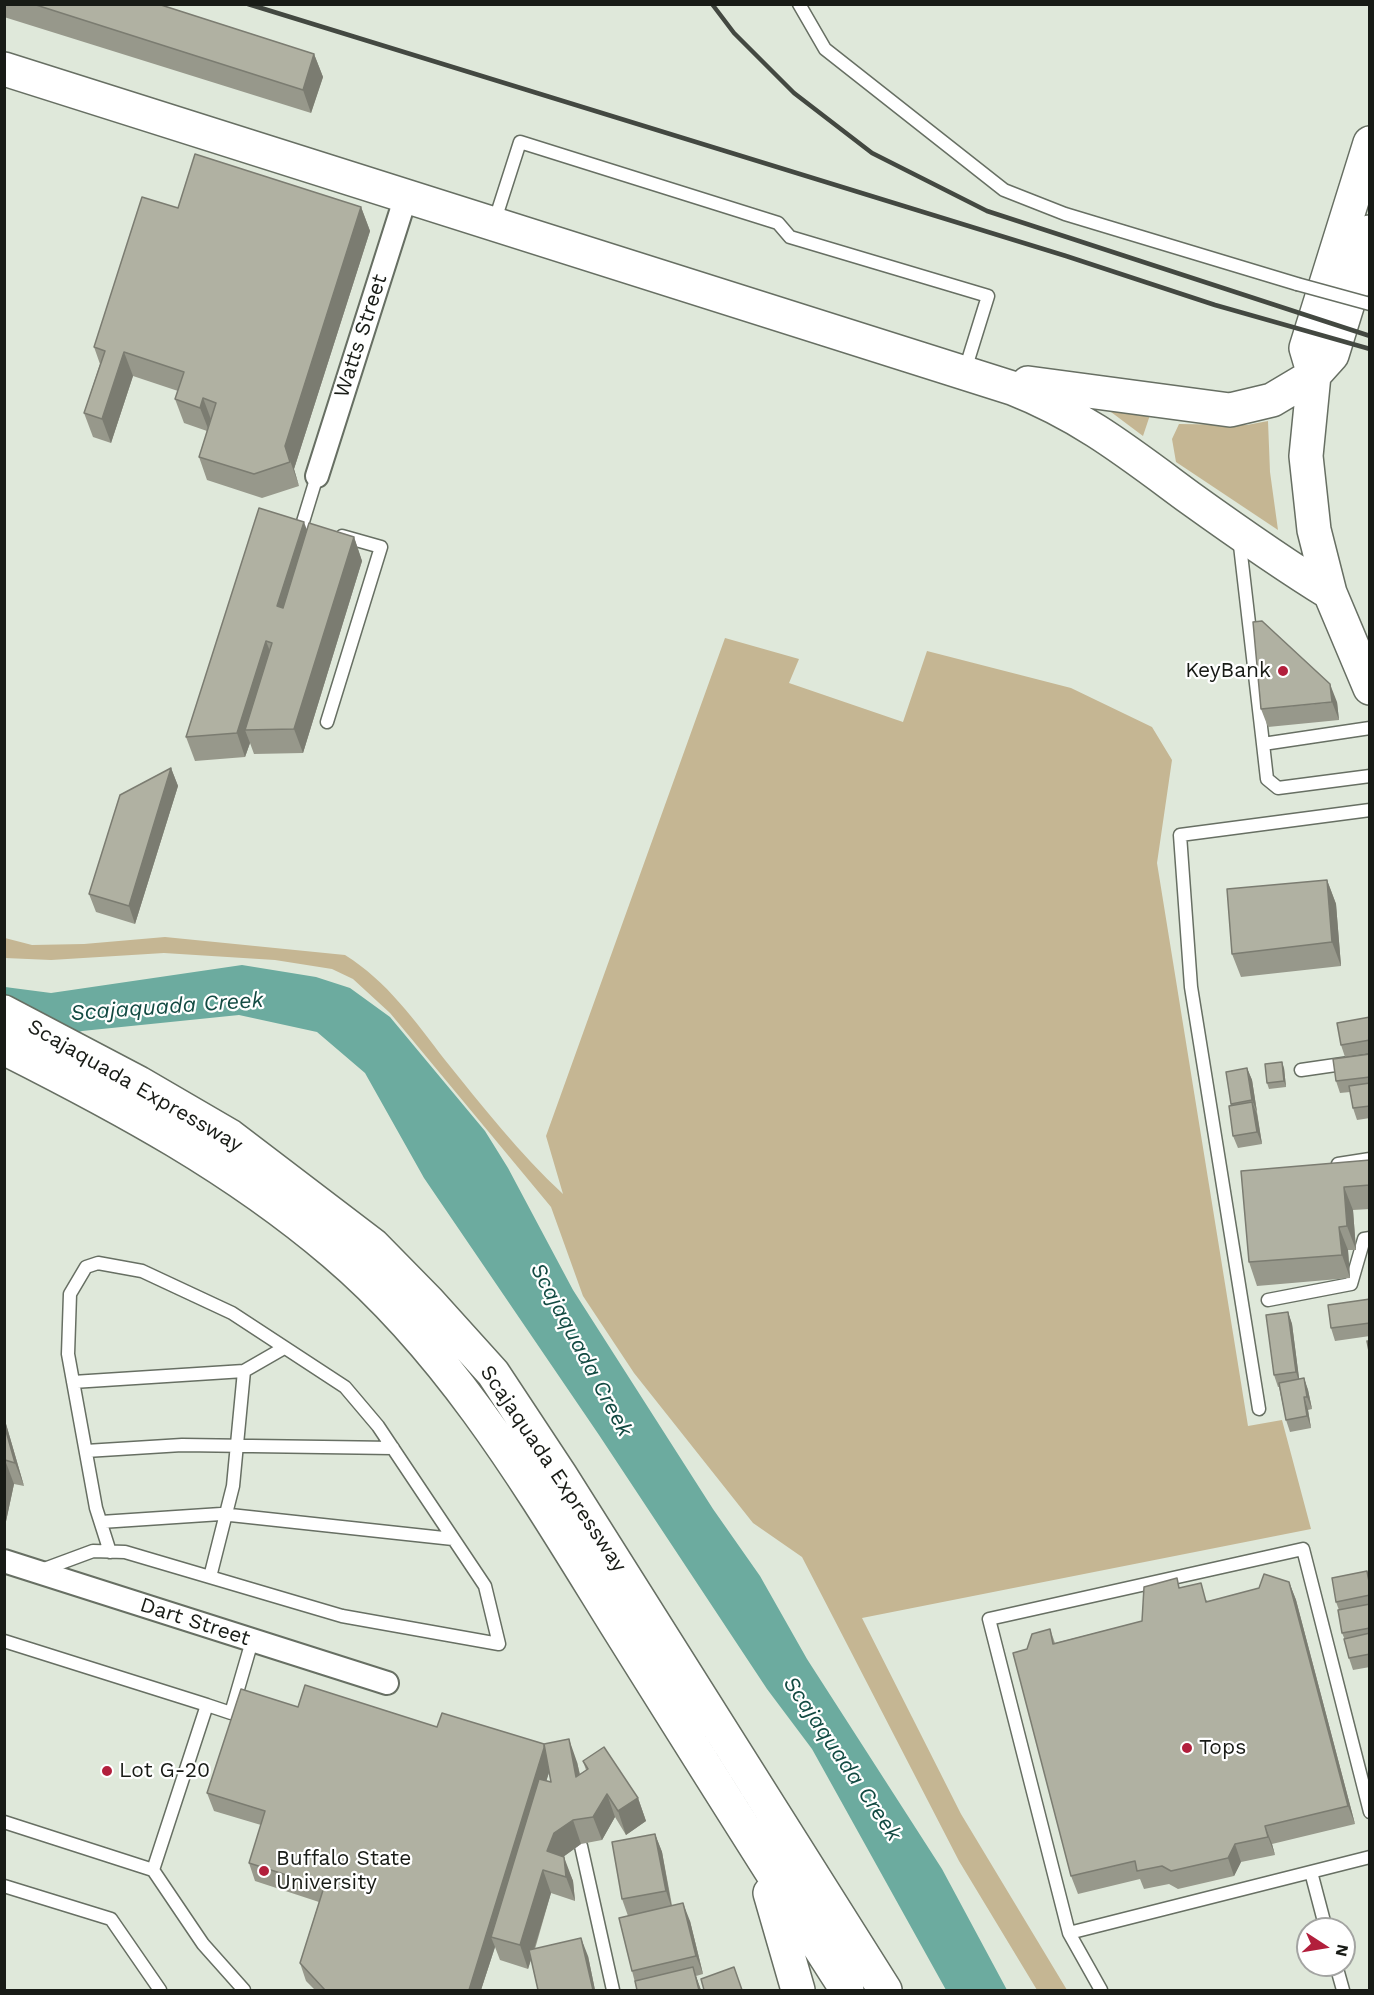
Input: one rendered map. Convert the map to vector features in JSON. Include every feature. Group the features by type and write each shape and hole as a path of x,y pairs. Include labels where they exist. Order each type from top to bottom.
{"main road":[{"path":"4,69 974,375 1055,405 1095,428 1238,533 1330,592"},
{"path":"1369,686 1330,592 1309,498 1306,456 1314,375 1306,348 1370,143"},
{"path":"974,375 1230,410 1272,400 1314,375 1332,355 1370,232"},
{"name":"Scajaquada Expressway","path":"4,1012 139,1083 223,1150 378,1294 448,1368 521,1471 754,1846 847,1990"},
{"name":"Scajaquada Expressway","path":"4,1048 117,1105 223,1150 373,1245 492,1373 659,1630 885,1990"},
{"path":"754,1846 780,1920 798,1990"}],"street":[{"name":"Watts Street","path":"317,476 406,196"},
{"name":"Dart Street","path":"4,1561 387,1683"}],"lane":[{"path":"799,4 825,49 1004,190 1065,214 1370,304"},
{"path":"494,224 520,142 778,223 790,237 988,296 974,375"},
{"path":"317,476 308,526 381,547 327,722"},
{"path":"1238,533 1267,779 1278,788 1370,776"},
{"path":"1263,744 1370,728"},
{"path":"1259,1409 1191,987 1180,835 1370,810"},
{"path":"1301,1070 1370,1060"},
{"path":"1323,1166 1370,1159"},
{"path":"1268,1300 1352,1284 1364,1239 1370,1238"},
{"path":"38,1572 93,1551 110,1552 125,1552 342,1616 499,1644 485,1586 378,1426 345,1387 232,1313 142,1271 98,1263 86,1267 70,1294 68,1354 101,1522 110,1552"},
{"path":"73,1382 244,1371 284,1348"},
{"path":"210,1577 234,1486 244,1371"},
{"path":"86,1451 182,1445 393,1448"},
{"path":"101,1522 226,1515 453,1539"},
{"path":"1101,1990 1069,1933 989,1619 1304,1549 1370,1812"},
{"path":"4,1641 231,1713 252,1641"},
{"path":"153,1870 207,1705"},
{"path":"4,1822 153,1870 203,1944 244,1990"},
{"path":"581,1846 613,1990"},
{"path":"1069,1933 1370,1857"},
{"path":"1311,1872 1323,1917"},
{"path":"4,1886 111,1918 160,1990"}],"shaded area":[{"path":"1103,406 1150,415 1143,436"},
{"path":"1268,421 1270,472 1278,530 1176,462 1172,439 1179,424 1247,425"},
{"path":"725,638 799,659 789,683 903,722 927,651 1071,688 1152,727 1172,760 1157,863 1248,1426 1282,1420 1311,1529 862,1618 961,1814 1067,1990 1037,1990 959,1861 802,1557 753,1523 634,1373 583,1296 551,1207 390,1013 353,979 332,969 275,960 164,953 51,960 5,958 5,938 32,945 84,944 165,937 345,955 374,977 400,1003 502,1129 563,1194 546,1136"}],"water":[{"name":"Scajaquada Creek","path":"242,965 316,977 350,988 390,1017 485,1131 508,1168 573,1290 713,1509 760,1576 807,1659 942,1869 1007,1990 946,1990 812,1749 767,1689 599,1435 424,1178 365,1073 317,1032 239,1015 82,1031 37,1046 5,1043 5,987 51,993"}],"building":[{"path":"33,4 158,4 314,54 303,90"},
{"path":"195,154 361,207 285,446 290,462 254,474 199,457 216,403 203,398 200,408 175,399 184,372 124,352 102,419 84,413 105,351 94,347 142,197 178,208"},
{"path":"259,508 304,522 277,606 283,608 309,523 354,537 294,729 245,730 272,643 266,641 237,733 186,737"},
{"name":"KeyBank","path":"1262,621 1330,684 1332,702 1261,709 1253,622"},
{"path":"171,768 129,906 89,894 120,795"},
{"path":"1327,880 1332,942 1232,954 1227,889"},
{"path":"1370,1017 1370,1040 1341,1045 1337,1023"},
{"path":"1370,1054 1370,1077 1336,1081 1333,1059"},
{"path":"1282,1062 1284,1081 1267,1083 1265,1064"},
{"path":"1247,1068 1252,1100 1231,1104 1226,1072"},
{"path":"1370,1083 1370,1106 1353,1108 1349,1086"},
{"path":"1252,1102 1257,1132 1233,1136 1229,1106"},
{"path":"1370,1160 1370,1185 1344,1187 1347,1226 1339,1227 1342,1255 1249,1262 1241,1171"},
{"path":"1370,1299 1370,1323 1331,1328 1328,1305"},
{"path":"1288,1312 1296,1372 1274,1375 1266,1315"},
{"path":"1304,1378 1307,1416 1286,1420 1279,1383"},
{"path":"4,1424 15,1463 5,1460 4,1465"},
{"path":"1367,1571 1370,1595 1336,1602 1332,1578"},
{"name":"Tops","path":"1264,1574 1289,1582 1348,1806 1265,1826 1268,1837 1235,1844 1228,1858 1171,1871 1162,1866 1137,1871 1135,1861 1071,1876 1013,1653 1027,1649 1032,1634 1050,1629 1053,1644 1142,1621 1144,1587 1177,1578 1179,1588 1201,1583 1206,1602 1259,1588"},
{"path":"1370,1604 1370,1628 1342,1633 1338,1610"},
{"path":"1370,1633 1370,1654 1349,1658 1344,1639"},
{"path":"305,1685 437,1727 442,1713 544,1744 469,1990 325,1990 300,1963 324,1887 249,1863 265,1811 207,1793 241,1689 298,1707"},
{"path":"569,1739 576,1777 588,1769 583,1761 604,1747 638,1798 618,1811 607,1794 593,1817 573,1820 554,1833 547,1851 564,1857 566,1877 543,1870 520,1945 491,1937 539,1779 551,1782 544,1744"},
{"path":"655,1834 666,1891 622,1899 612,1842"},
{"path":"683,1903 696,1956 632,1971 619,1918"},
{"path":"581,1938 593,1990 538,1990 529,1950"},
{"path":"693,1967 699,1990 637,1990 635,1981"},
{"path":"734,1967 742,1990 704,1990 701,1979"}],"railway":[{"path":"248,4 1066,256 1215,305 1370,349"},
{"path":"712,4 734,33 794,93 872,153 987,211 1370,336"}],"place":[{"name":"KeyBank","path":"1283,671"},
{"name":"Tops","path":"1187,1748"},
{"name":"Lot G-20","path":"107,1771"},
{"name":"Buffalo State University","path":"264,1871"}]}
